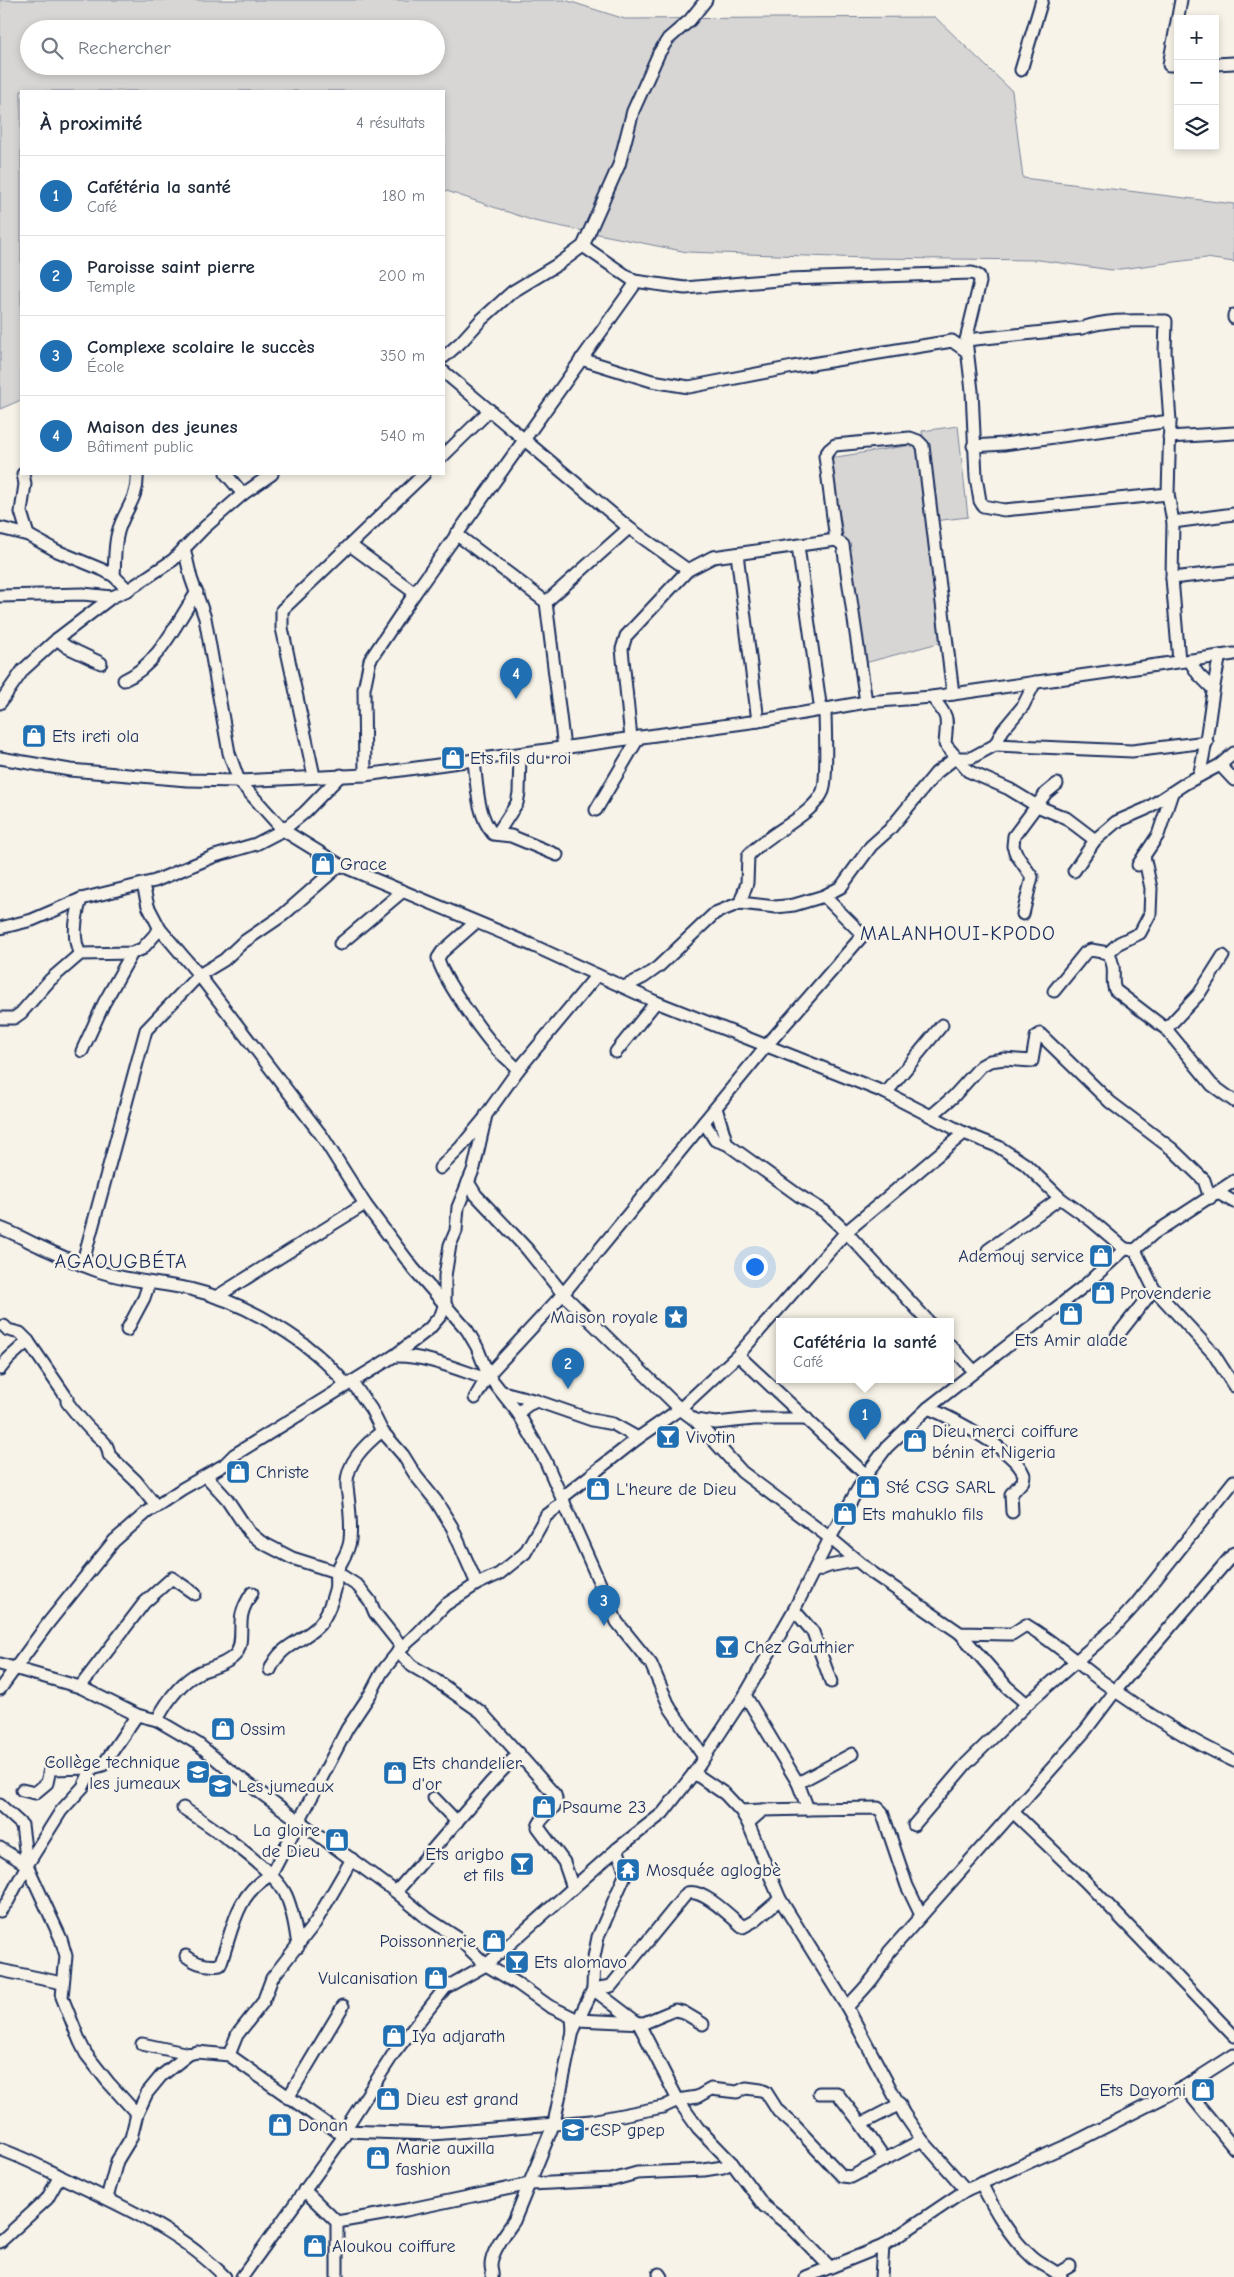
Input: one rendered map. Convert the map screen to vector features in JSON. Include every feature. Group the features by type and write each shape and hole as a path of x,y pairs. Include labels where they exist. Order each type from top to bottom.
{"street":[{"path":"445,356 512,292 560,263 583,246 619,165 633,111 659,52 668,39 690,20 706,0"},
{"path":"1021,70 1042,0"},
{"path":"1174,65 1169,65 1181,0"},
{"path":"1219,64 1234,63"},
{"path":"583,246 634,281 685,288 789,279 972,272 979,276 980,282 970,320 966,346 972,391 973,446 980,501 990,508 1004,510 1168,494"},
{"path":"365,775 364,689 366,670 370,660 456,534 633,287 634,281"},
{"path":"952,341 970,320"},
{"path":"581,359 652,381 690,387 793,367 952,341 966,346 1082,328 1097,322 1114,320 1166,322 1165,352 1170,421 1168,494 1173,522 1172,578 1184,660 1212,688"},
{"path":"445,373 629,528 688,570"},
{"path":"445,453 490,410"},
{"path":"973,446 1004,444 1170,421"},
{"path":"1169,438 1234,433"},
{"path":"836,540 825,456 829,450 835,446 910,438 924,446 953,694"},
{"path":"23,475 26,484 21,512 28,535"},
{"path":"114,576 118,534 123,517 137,492 137,475"},
{"path":"227,475 243,494"},
{"path":"0,703 23,670 57,639 112,597 128,590 173,560 243,494 271,475"},
{"path":"314,776 281,615 285,606 423,475"},
{"path":"1173,522 1234,514"},
{"path":"0,528 28,535 57,552 114,576 128,590"},
{"path":"546,602 629,528"},
{"path":"456,534 546,602 564,748"},
{"path":"596,810 635,738 622,649 626,636 688,570 713,557 836,540 843,545 866,702"},
{"path":"350,545 415,593"},
{"path":"740,903 747,883 748,856 758,845 816,802 823,789 823,710 798,546"},
{"path":"184,548 191,578 204,618 229,753 239,781 282,830 340,865 475,923 534,946 656,1002 886,1093 964,1134 1010,1152 1060,1198 1130,1250 1154,1289 1213,1353 1234,1386"},
{"path":"737,554 758,721"},
{"path":"1172,578 1234,571"},
{"path":"124,680 134,675 166,641 197,592"},
{"path":"0,596 83,594 112,597"},
{"path":"57,639 67,647 101,663"},
{"path":"0,758 94,772 239,781 365,775 758,721 866,702 932,697 1234,654"},
{"path":"1199,776 1207,742 1212,688 1220,656"},
{"path":"624,987 644,977 658,967 715,913 740,903 776,907 794,905 824,896 841,886 870,846 890,829 936,773 955,758 971,758 995,744 1024,706 1035,682"},
{"path":"932,697 946,715 948,723 945,744 968,772 1009,789 1037,806 1066,818 1095,840"},
{"path":"995,744 1132,751 1207,742"},
{"path":"1074,871 1095,840 1116,822 1220,765 1234,753"},
{"path":"497,834 517,803 520,755"},
{"path":"474,761 484,822 492,834 511,836 557,855"},
{"path":"1220,765 1234,780"},
{"path":"0,928 32,920 81,898 143,885 215,856 256,844 282,830 295,820 341,775"},
{"path":"1023,914 1032,877 1016,854 1013,846 1014,836 1046,793 1057,784"},
{"path":"1108,953 1119,943 1140,933 1150,914 1151,888 1141,861 1158,835 1172,793"},
{"path":"295,820 300,842"},
{"path":"82,1265 146,1030 156,1017 199,975 224,960 242,943 283,915 340,865"},
{"path":"143,885 148,906 160,929 199,975 322,1136 366,1204 413,1268 445,1303 472,1338 487,1377 503,1392 518,1413 564,1499 617,1622 650,1664 670,1708 704,1756"},
{"path":"340,944 386,908 403,891"},
{"path":"475,1398 487,1377 562,1294 766,1045 863,935 824,896"},
{"path":"80,954 76,945 76,927 81,898"},
{"path":"475,923 442,952 438,958 439,965 450,985 494,1046 518,1070"},
{"path":"0,1018 14,1018 21,1013 50,980 80,954 132,953 142,948 160,929"},
{"path":"1054,991 1085,953 1091,950 1108,953"},
{"path":"82,1051 104,1004 132,953"},
{"path":"1108,953 1115,970 1113,983 1115,990 1166,1029 1212,1085 1234,1101"},
{"path":"1166,1029 1199,994 1223,956"},
{"path":"440,1168 460,1148 486,1116 518,1070 597,975"},
{"path":"616,1052 656,1002"},
{"path":"886,1093 942,1025"},
{"path":"931,1116 953,1097 981,1066 990,1061 1004,1059 1032,1060 1036,1037 1040,1034 1110,1102 1172,1149 1204,1180 1214,1195 1234,1202"},
{"path":"716,1108 727,1144"},
{"path":"0,1689 49,1622 114,1541 156,1506 224,1465 234,1455 394,1356 429,1329 441,1315 445,1303 446,1263 456,1231 458,1208 474,1168 486,1116"},
{"path":"704,1122 712,1137 719,1142 727,1144 798,1195 816,1205 846,1232 925,1318"},
{"path":"186,1956 207,1966 220,1965 241,1905 250,1889 271,1875 292,1834 301,1821 347,1730 372,1693 382,1672 400,1649 444,1605 478,1584 500,1574 525,1553 546,1516 638,1438 680,1409 738,1355 846,1232 964,1134"},
{"path":"242,2277 344,2134 394,2053 445,1988 486,1965 617,1849 663,1813 694,1773 745,1695 794,1610 830,1538 866,1475 887,1447 928,1408 1130,1250 1234,1181"},
{"path":"468,1182 476,1195 527,1249 562,1294 680,1409 695,1420 742,1472 830,1538 855,1561 960,1633 1007,1688 1027,1704"},
{"path":"988,1250 1060,1198"},
{"path":"216,1297 366,1204"},
{"path":"0,1228 82,1265 124,1279 187,1289 248,1309 274,1324 315,1354 349,1384 371,1409 382,1431 403,1455 452,1527 478,1584"},
{"path":"127,1330 144,1298 149,1283"},
{"path":"1117,1336 1154,1289"},
{"path":"4,1326 8,1330 20,1332 28,1341 67,1398 67,1402 94,1433 104,1441 109,1455 136,1481 156,1506"},
{"path":"0,1369 8,1358 28,1341"},
{"path":"954,1349 974,1371"},
{"path":"394,1356 403,1355 432,1361 487,1377"},
{"path":"738,1355 866,1475"},
{"path":"503,1392 592,1420 613,1424 638,1438"},
{"path":"518,1413 528,1405 537,1402"},
{"path":"928,1408 949,1417 1004,1450 1017,1464 1024,1475 1022,1481 1011,1494 1012,1512"},
{"path":"695,1420 716,1423 754,1419 807,1419"},
{"path":"270,1670 276,1656 318,1626 336,1589 336,1572 341,1566 350,1540 350,1498 347,1486 349,1476 361,1449 382,1431"},
{"path":"206,1476 227,1499 248,1532 261,1542 292,1558 336,1572 358,1586 370,1601 375,1613 412,1666 481,1712 519,1753 555,1795 556,1805 539,1823 538,1827 564,1862 573,1888"},
{"path":"914,1825 953,1777 1027,1704 1076,1660 1104,1638 1136,1604 1234,1481"},
{"path":"847,2007 874,1978 889,1952 979,1848 1014,1813 1026,1796 1085,1731 1116,1690 1234,1553"},
{"path":"813,1572 829,1566 855,1561"},
{"path":"80,1687 144,1602 172,1578 195,1594"},
{"path":"157,1720 166,1702 184,1684 197,1674 229,1660 236,1654 240,1642 243,1612 252,1593"},
{"path":"794,1610 813,1632 831,1682"},
{"path":"960,1633 1012,1634 1026,1625 1170,1728 1234,1761"},
{"path":"0,1664 80,1687 137,1715 157,1720 198,1744 396,1892 427,1918 458,1938 486,1965 518,1984 574,2023 639,2024 658,2019 675,2010 683,2012 704,2024"},
{"path":"745,1695 798,1783 808,1809"},
{"path":"22,1790 35,1793 47,1783 50,1769 92,1768 102,1765 137,1715"},
{"path":"396,1892 490,1782 519,1753"},
{"path":"798,1783 852,1754"},
{"path":"0,1911 8,1901 27,1865 61,1811 83,1787 92,1768"},
{"path":"694,1773 725,1794 741,1812 748,1823 780,1899 847,2007 904,2114 922,2140 966,2190"},
{"path":"434,1798 456,1822"},
{"path":"0,1805 22,1825 27,1865 66,1956 62,1983 65,2005 86,2054 137,2114"},
{"path":"183,1808 200,1819 271,1875 286,1894 296,1928 298,1947"},
{"path":"741,1812 878,1808 882,1812 907,1886 921,1916"},
{"path":"748,1823 763,1810"},
{"path":"1014,1813 1085,1881 1234,2036"},
{"path":"0,1848 27,1865"},
{"path":"492,2277 491,2264 496,2251 514,2221 554,2123 574,2023 594,1989 594,1957 598,1937 626,1873 617,1849"},
{"path":"229,2055 237,2035 262,2002 272,1978 315,1923 352,1859"},
{"path":"594,1989 611,1986 687,1893 697,1892 707,1898 743,1927 754,1921 780,1899"},
{"path":"0,1970 62,1983"},
{"path":"594,1989 639,2024 678,2100 690,2117 732,2163 764,2206 790,2227 830,2267"},
{"path":"288,2098 343,2006"},
{"path":"142,2044 189,2054 197,2052 229,2055 288,2098 344,2134 432,2134 591,2121 663,2107 678,2100 697,2097 711,2089 737,2092 746,2088 766,2092 778,2111 794,2124 842,2176 851,2177 922,2140"},
{"path":"107,2198 117,2161 131,2138 137,2114 147,2093 156,2082 189,2054"},
{"path":"806,2277 883,2246 966,2190 1075,2142 1184,2087 1234,2055"},
{"path":"1184,2087 1234,2148"},
{"path":"819,2093 837,2093 885,2159"},
{"path":"861,2124 900,2104"},
{"path":"663,2107 690,2117"},
{"path":"0,2150 40,2165 107,2198 169,2232 208,2261 225,2277"},
{"path":"336,2222 406,2210 530,2184 612,2180 637,2173 704,2170 723,2167 732,2163"},
{"path":"0,2242 47,2199 60,2176"},
{"path":"981,2183 992,2204 1014,2237 1031,2256 1045,2267 1060,2275 1070,2266"},
{"path":"304,2190 336,2222 337,2277"},
{"path":"881,2277 883,2246"}],"shaded area":[{"path":"0,0 565,0 625,19 935,17 1012,91 1023,178 1234,204 1234,262 1206,258 1112,270 1039,260 867,258 687,252 534,221 445,190 445,90 20,90 20,400 0,409"},
{"path":"958,426 968,517 934,521 922,431"},
{"path":"918,444 942,642 865,663 830,458"}],"place":[{"name":"Maison des jeunes","path":"516,699"},
{"name":"Ets ireti ola","path":"34,736"},
{"name":"Ets fils du roi","path":"453,758"},
{"name":"Grace","path":"323,864"},
{"name":"Ademouj service","path":"1101,1256"},
{"name":"Provenderie","path":"1103,1293"},
{"name":"Ets Amir alade","path":"1071,1314"},
{"name":"Maison royale","path":"676,1317"},
{"name":"Paroisse saint pierre","path":"568,1389"},
{"name":"Vivotin","path":"668,1437"},
{"name":"Cafétéria la santé","path":"865,1440"},
{"name":"Dieu merci coiffure bénin et Nigeria","path":"915,1441"},
{"name":"Christe","path":"238,1472"},
{"name":"Sté CSG SARL","path":"868,1487"},
{"name":"L'heure de Dieu","path":"598,1489"},
{"name":"Ets mahuklo fils","path":"845,1514"},
{"name":"Complexe scolaire le succès","path":"604,1626"},
{"name":"Chez Gauthier","path":"727,1647"},
{"name":"Ossim","path":"223,1729"},
{"name":"Collège technique les jumeaux","path":"198,1772"},
{"name":"Ets chandelier d'or","path":"395,1773"},
{"name":"Les jumeaux","path":"220,1786"},
{"name":"Psaume 23","path":"544,1807"},
{"name":"La gloire de Dieu","path":"337,1840"},
{"name":"Ets arigbo et fils","path":"522,1864"},
{"name":"Mosquée aglogbè","path":"628,1870"},
{"name":"Poissonnerie","path":"494,1941"},
{"name":"Ets alomavo","path":"517,1962"},
{"name":"Vulcanisation","path":"436,1978"},
{"name":"Iya adjarath","path":"394,2036"},
{"name":"Ets Dayomi","path":"1203,2090"},
{"name":"Dieu est grand","path":"388,2099"},
{"name":"Donan","path":"280,2125"},
{"name":"CSP gpep","path":"573,2130"},
{"name":"Marie auxilla fashion","path":"378,2158"},
{"name":"Aloukou coiffure","path":"315,2246"}],"district":[{"name":"MALANHOUI-KPODO","path":"958,933"},
{"name":"AGAOUGBÉTA","path":"121,1261"}]}
